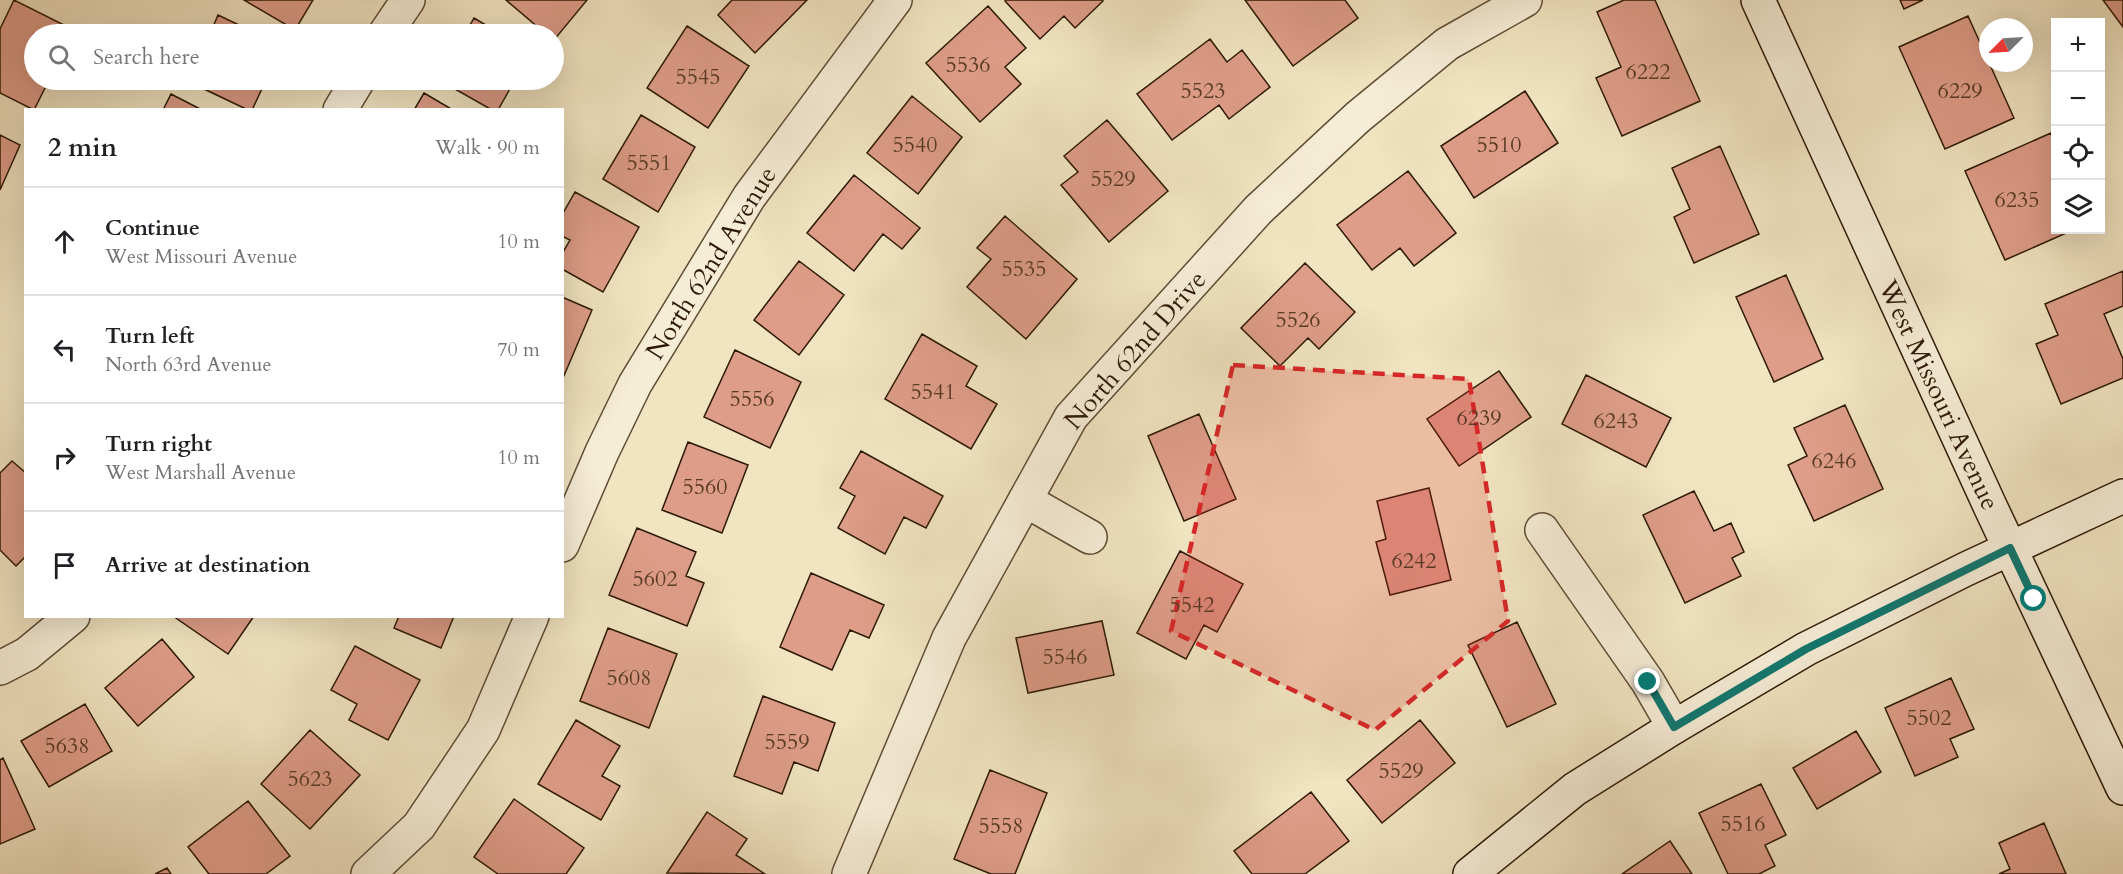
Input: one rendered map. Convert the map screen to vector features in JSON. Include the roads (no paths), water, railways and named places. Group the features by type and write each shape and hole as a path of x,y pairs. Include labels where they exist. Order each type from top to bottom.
{"street":[{"path":"392,24 408,0"},
{"name":"North 62nd Avenue","path":"564,540 602,452 635,384 743,207 895,0"},
{"name":"North 62nd Drive","path":"849,874 949,638 1071,417 1258,210 1358,117 1447,44 1525,0"},
{"name":"West Missouri Avenue","path":"1758,0 2123,788"},
{"path":"341,108 351,90"},
{"path":"1470,874 1575,789 1806,649 2010,548 2123,496"},
{"path":"1025,500 1089,537"},
{"path":"1542,530 1648,682 1674,727"},
{"path":"0,668 27,654 71,618"},
{"path":"368,874 419,826 483,730 531,618"}]}
